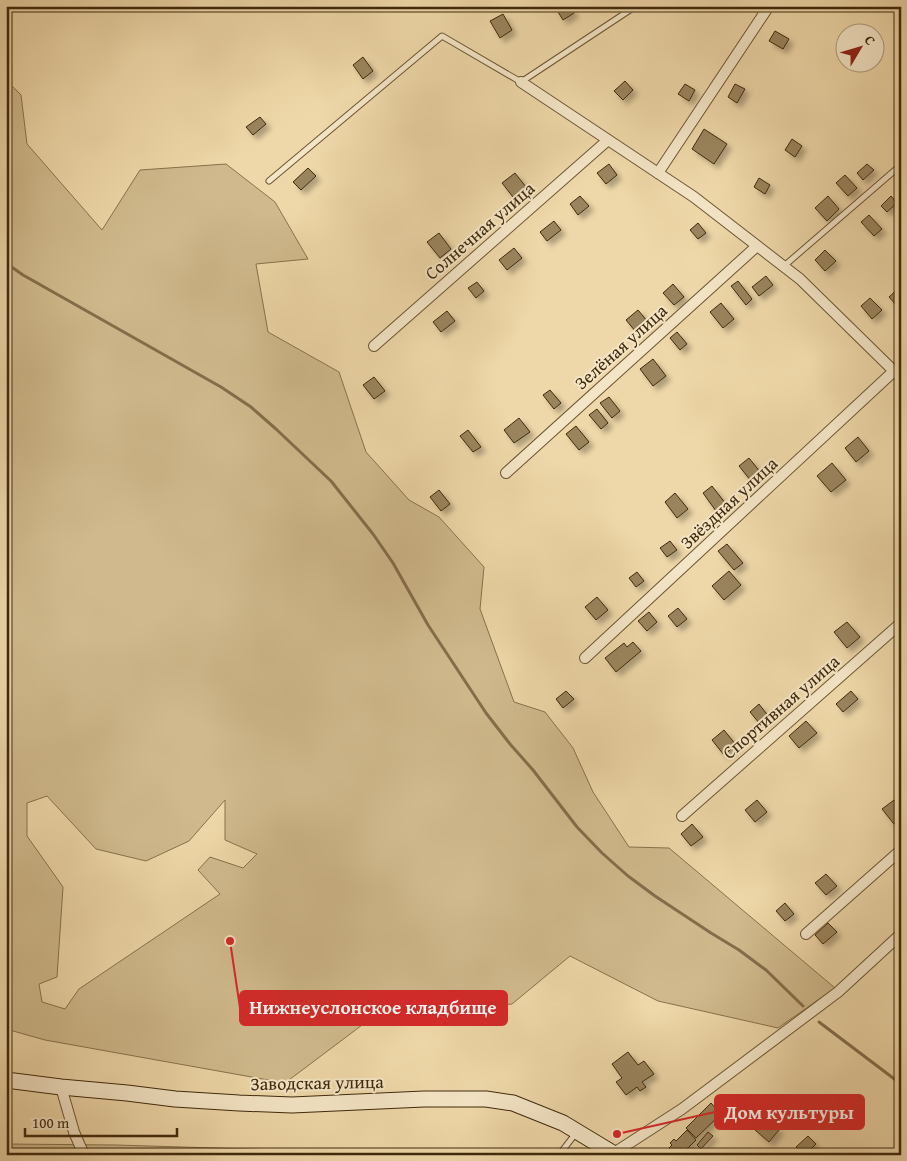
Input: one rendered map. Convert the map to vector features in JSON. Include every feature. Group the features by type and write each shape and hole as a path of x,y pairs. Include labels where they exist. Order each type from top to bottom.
{"street":[{"path":"658,173 769,6"},
{"path":"521,82 694,196 800,279 898,375"},
{"name":"Солнечная улица","path":"374,346 608,140"},
{"name":"Зелёная улица","path":"506,472 757,246"},
{"name":"Звёздная улица","path":"585,658 898,375"},
{"name":"Спортивная улица","path":"682,816 901,623"},
{"path":"806,934 901,850"},
{"path":"615,1154 682,1109 838,992 901,934"},
{"name":"Заводская улица","path":"6,1080 61,1087 127,1092 175,1099 292,1105 486,1098 513,1102 563,1123 615,1154"},
{"path":"61,1087 74,1132 84,1155"}],"lane":[{"path":"269,181 442,36 521,82 636,6"},
{"path":"784,266 901,165"},
{"path":"568,1155 561,1153 577,1131"}],"shaded area":[{"path":"6,80 21,95 27,144 102,230 140,170 226,164 275,202 308,259 256,264 268,332 339,372 366,452 409,500 439,517 484,567 480,609 514,702 545,712 573,748 593,792 629,847 669,848 835,988 778,1028 658,1001 570,956 512,1004 434,1011 406,992 285,1083 45,1040 6,1029","holes":["47,796 96,849 146,861 189,841 225,800 225,840 257,854 243,868 210,857 198,870 220,894 79,989 65,1009 42,1002 39,984 57,977 63,887 27,836 27,803"]},
{"path":"6,1144 116,1145 445,1155 6,1155"}],"building":[{"path":"570,6 574,13 563,20 555,7"},
{"path":"503,14 512,30 500,38 490,21"},
{"path":"775,31 789,39 783,49 769,41"},
{"path":"363,57 373,71 363,79 353,65"},
{"path":"625,81 633,90 623,100 614,91"},
{"path":"685,84 695,90 689,101 678,94"},
{"path":"735,84 745,89 737,103 728,97"},
{"path":"260,117 266,124 253,135 246,127"},
{"path":"704,129 727,144 714,164 692,149"},
{"path":"792,139 802,146 795,157 785,150"},
{"path":"609,164 617,175 606,184 597,173"},
{"path":"867,164 874,170 863,180 857,173"},
{"path":"308,168 316,176 301,190 293,182"},
{"path":"515,173 526,187 513,197 502,183"},
{"path":"845,175 857,188 848,196 836,183"},
{"path":"759,178 770,185 765,194 754,187"},
{"path":"580,196 589,206 578,215 570,204"},
{"path":"828,196 839,209 827,221 815,208"},
{"path":"891,196 897,203 887,212 881,206"},
{"path":"869,215 882,229 874,236 861,222"},
{"path":"554,221 561,230 547,241 540,232"},
{"path":"698,223 706,233 698,239 690,230"},
{"path":"439,233 451,249 440,258 427,242"},
{"path":"514,248 522,258 507,270 499,260"},
{"path":"825,250 836,261 825,271 815,260"},
{"path":"766,276 773,285 759,296 752,287"},
{"path":"738,281 752,299 746,305 731,286"},
{"path":"477,282 484,291 476,298 468,288"},
{"path":"673,284 684,297 674,305 663,293"},
{"path":"899,288 901,289 901,302 897,306 889,297"},
{"path":"870,298 882,310 872,319 861,306"},
{"path":"721,303 734,319 723,328 710,312"},
{"path":"638,310 648,322 636,332 626,320"},
{"path":"447,311 455,321 441,332 433,322"},
{"path":"677,332 687,344 680,350 670,338"},
{"path":"653,359 666,376 653,386 640,369"},
{"path":"374,377 385,391 374,399 363,385"},
{"path":"550,390 561,403 554,409 543,395"},
{"path":"609,397 620,411 612,418 600,403"},
{"path":"597,409 608,423 601,429 589,415"},
{"path":"519,418 530,432 514,443 504,430"},
{"path":"576,426 589,442 579,450 566,434"},
{"path":"468,430 481,447 473,452 460,436"},
{"path":"858,437 869,451 856,462 845,448"},
{"path":"749,458 761,473 751,481 739,466"},
{"path":"832,463 846,480 831,492 817,476"},
{"path":"712,486 726,504 716,511 703,493"},
{"path":"439,490 450,504 441,511 430,497"},
{"path":"675,493 688,509 677,518 665,502"},
{"path":"670,541 677,550 667,557 660,548"},
{"path":"727,544 743,563 734,570 718,551"},
{"path":"729,571 741,585 724,600 712,586"},
{"path":"637,572 644,581 636,587 629,578"},
{"path":"597,597 608,610 596,620 585,607"},
{"path":"678,608 687,619 677,627 668,616"},
{"path":"649,612 657,622 647,631 638,621"},
{"path":"847,622 860,637 847,648 834,632"},
{"path":"633,642 641,651 616,672 605,658 624,643 627,647"},
{"path":"566,691 574,699 563,708 556,699"},
{"path":"851,691 858,699 843,712 836,704"},
{"path":"759,704 769,717 760,724 750,712"},
{"path":"806,721 817,733 799,748 789,736"},
{"path":"724,730 736,745 724,755 712,740"},
{"path":"757,800 767,812 755,822 745,810"},
{"path":"894,800 901,808 901,818 894,824 882,809"},
{"path":"692,824 703,837 691,846 681,834"},
{"path":"826,874 837,886 826,895 815,883"},
{"path":"785,903 794,914 785,921 776,911"},
{"path":"828,923 837,932 823,944 815,935"},
{"path":"628,1052 638,1065 644,1061 654,1074 642,1082 646,1087 640,1091 637,1087 626,1095 616,1082 622,1078 612,1064"},
{"path":"711,1103 721,1114 696,1138 686,1128"},
{"path":"765,1118 779,1130 769,1142 755,1130"},
{"path":"687,1130 696,1140 681,1155 676,1155 669,1148 672,1145 670,1143 674,1139 676,1141"},
{"path":"708,1132 713,1136 701,1149 697,1145"},
{"path":"808,1136 816,1144 803,1155 796,1147"}],"waterway":[{"path":"6,263 23,275 221,387 251,407 276,429 331,481 373,534 393,563 428,625 486,713 577,827 628,876 766,970 803,1006"},
{"path":"819,1022 901,1084"}],"place":[{"name":"Нижнеуслонское кладбище","path":"230,941"},
{"name":"Дом культуры","path":"617,1134"}]}
